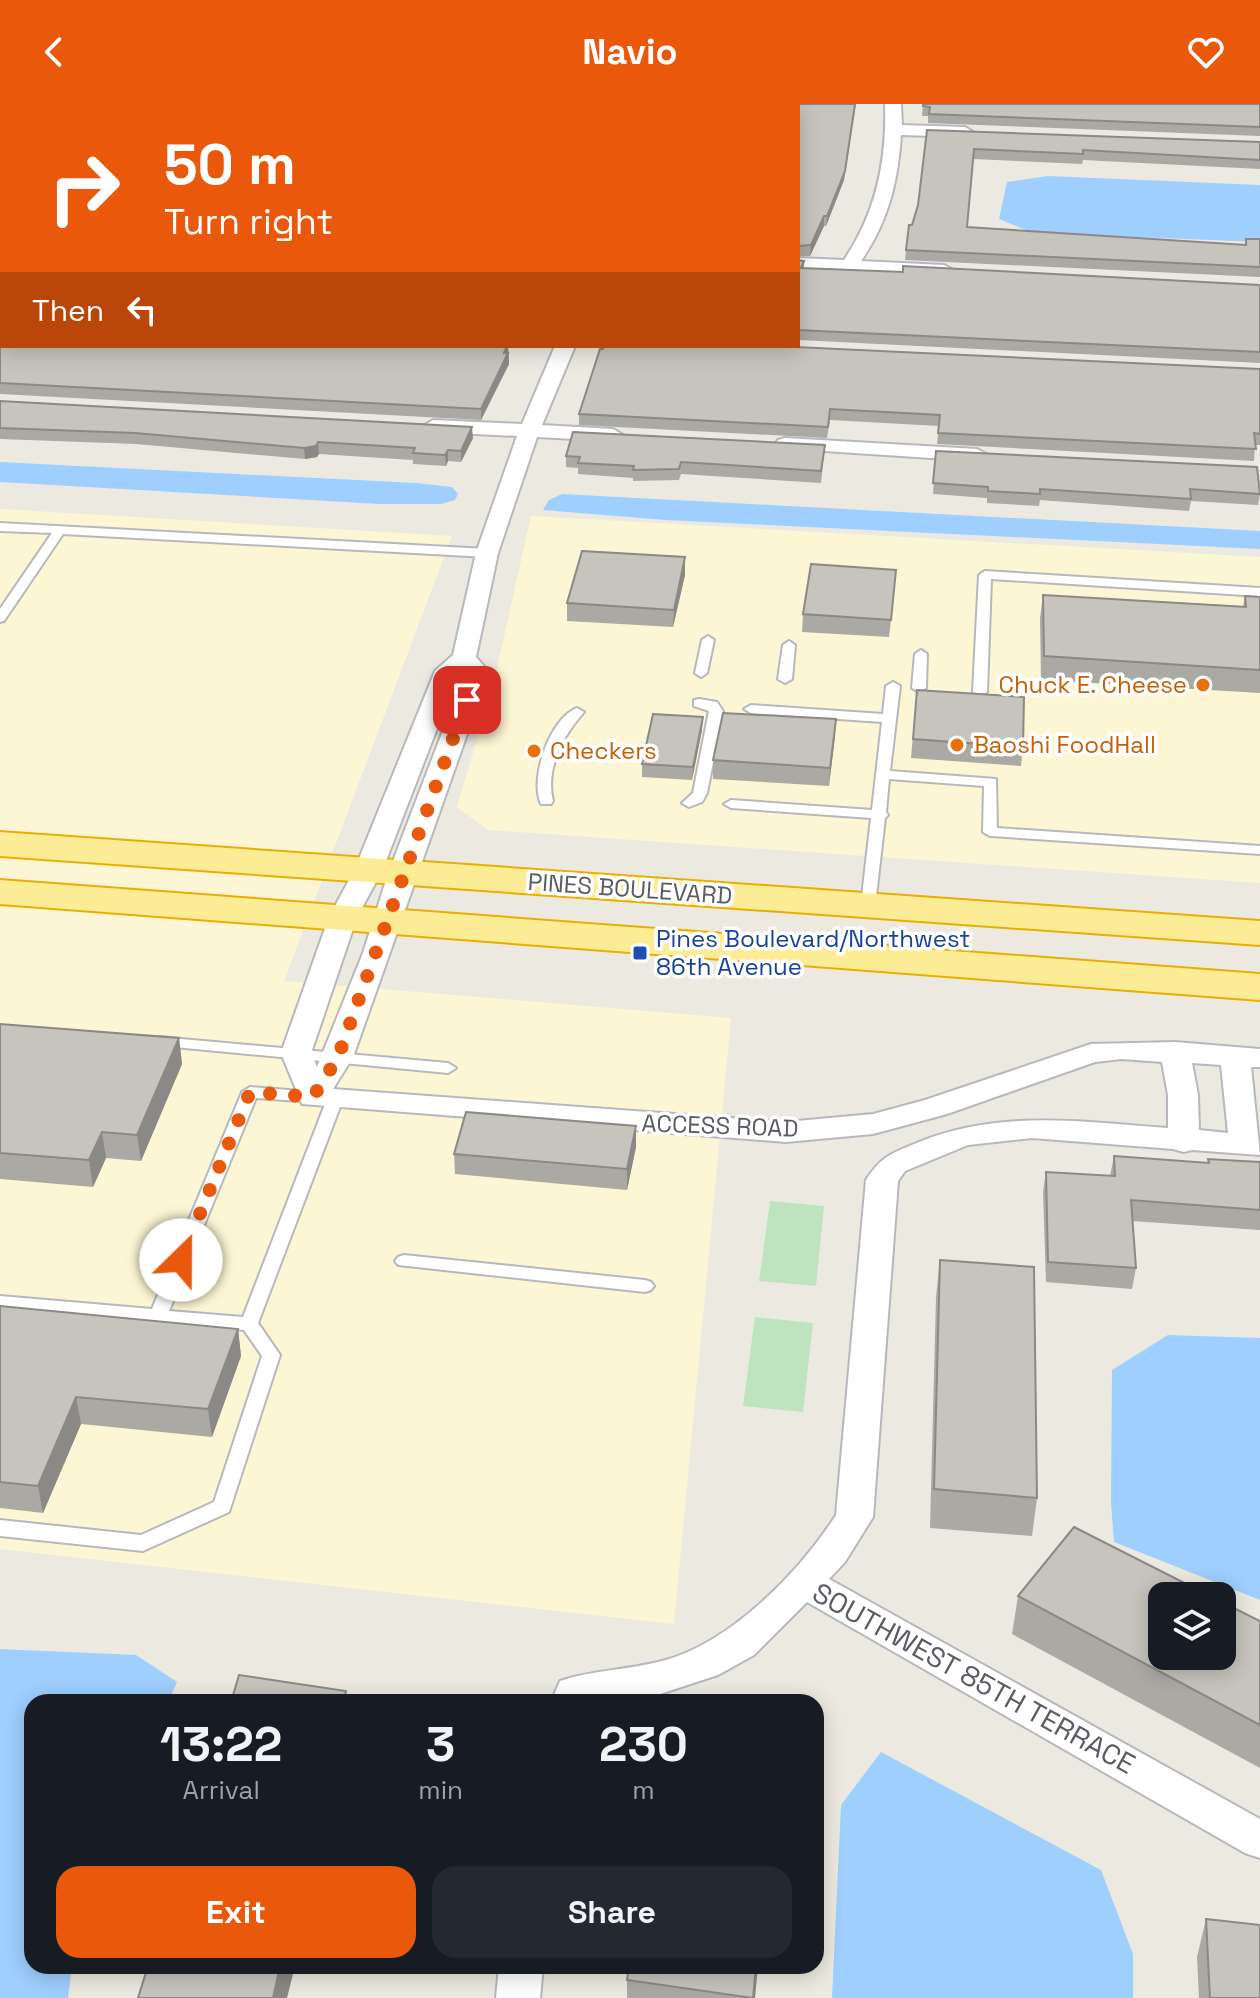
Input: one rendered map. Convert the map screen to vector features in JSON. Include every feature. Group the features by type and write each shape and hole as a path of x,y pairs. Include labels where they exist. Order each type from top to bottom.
{"highway":[{"name":"PINES BOULEVARD","path":"0,844 1260,933"},
{"name":"PINES BOULEVARD","path":"0,892 1260,987"},
{"path":"1102,975 1154,965 1260,965"}],"street":[{"path":"849,266 871,232 882,203 895,130 893,104"},
{"path":"895,130 977,133"},
{"path":"800,263 959,271"},
{"path":"324,1098 296,1053 343,917 385,872 477,672 464,658 487,553 529,431 564,348"},
{"path":"404,424 640,437"},
{"path":"767,443 1006,456"},
{"path":"324,1098 388,921 385,872"},
{"path":"1175,1051 1183,1095 1184,1142 1253,1144 1247,1056"},
{"name":"ACCESS ROAD","path":"324,1098 786,1132 873,1124 936,1107 1091,1053 1175,1051 1247,1056"},
{"name":"SOUTHWEST 85TH TERRACE","path":"1184,1142 1032,1128 963,1136 894,1164 882,1180 854,1517 832,1552 803,1582 1260,1840"},
{"path":"573,1694 631,1686 691,1668 739,1645 803,1582"},
{"path":"518,1998 520,1974"}],"lane":[{"path":"0,527 487,553"},
{"path":"0,618 60,530"},
{"path":"980,692 985,575 1260,592"},
{"path":"701,673 708,640"},
{"path":"785,679 789,645"},
{"path":"919,688 921,654"},
{"path":"868,905 881,815 893,686"},
{"path":"689,803 697,799 700,793 716,711 712,705 699,703"},
{"path":"751,709 889,718"},
{"path":"546,801 543,781 556,741 567,719 577,712"},
{"path":"885,775 991,782 990,832 1260,850"},
{"path":"731,804 881,815"},
{"path":"140,1041 448,1068"},
{"path":"158,1316 250,1092 324,1098 249,1324"},
{"path":"404,1261 645,1286"},
{"path":"0,1302 249,1324 271,1355 222,1507 143,1543 0,1528"}],"shaded area":[{"path":"0,509 452,536 284,981 731,1018 674,1624 0,1549"},
{"path":"531,516 1260,557 1260,883 488,830 457,807 495,678"}],"green space":[{"path":"770,1201 824,1206 816,1286 759,1281"},
{"path":"755,1317 813,1323 803,1412 743,1406"}],"water":[{"path":"1048,176 1260,185 1260,242 1033,233 999,219 1007,182"},
{"path":"0,462 416,483 452,487 458,494 455,500 441,504 379,504 0,482"},
{"path":"562,494 1260,531 1260,549 665,520 543,510 549,500"},
{"path":"1168,1335 1260,1338 1260,1600 1236,1590 1236,1582 1215,1582 1114,1542 1111,1503 1112,1370"},
{"path":"0,1649 136,1655 177,1682 172,1694 24,1694 24,1974 71,1974 68,1998 0,1998"},
{"path":"881,1752 1101,1870 1133,1954 1133,1998 832,1998 841,1805"}],"building":[{"path":"800,104 855,104 845,171 827,216 824,216 811,245 800,246"},
{"path":"923,104 1260,104 1260,127 929,114 930,107"},
{"path":"927,130 1260,142 1260,160 1083,150 1083,154 974,149 967,227 1246,245 1246,239 1260,239 1260,267 906,250 909,225 912,225 918,205"},
{"path":"800,260 804,261 801,268 903,272 903,266 1260,285 1260,352 800,330"},
{"path":"800,347 1260,369 1260,434 1254,433 1256,449 938,433 940,415 830,409 828,427 579,414 600,349"},
{"path":"0,348 506,348 504,353 508,353 481,409 0,383"},
{"path":"0,401 472,427 461,451 448,450 445,455 413,453 415,448 318,442 316,446 304,448 135,433 0,428"},
{"path":"573,432 825,445 821,471 681,462 679,469 633,470 634,466 578,463 580,457 566,456"},
{"path":"936,451 1257,467 1260,494 1190,489 1191,499 1040,489 1040,494 988,491 988,487 933,483"},
{"path":"582,551 685,557 674,610 567,603"},
{"path":"811,564 896,570 891,620 803,614"},
{"path":"1043,595 1246,607 1245,596 1260,597 1260,670 1044,656"},
{"path":"917,690 1024,697 1023,747 913,739"},
{"path":"723,713 836,719 830,768 713,760"},
{"path":"653,714 703,717 693,767 642,764"},
{"path":"0,1024 179,1038 137,1135 102,1132 89,1160 0,1153"},
{"path":"466,1112 636,1126 627,1169 454,1154"},
{"path":"1114,1156 1209,1163 1208,1159 1260,1162 1260,1210 1131,1200 1136,1268 1048,1262 1046,1172 1115,1176"},
{"path":"940,1260 1034,1267 1037,1498 934,1489"},
{"path":"0,1306 238,1329 208,1409 76,1397 38,1486 0,1482"},
{"path":"1074,1527 1182,1582 1148,1582 1148,1665 1018,1596"},
{"path":"1236,1609 1260,1621 1260,1725 1157,1670 1236,1670"},
{"path":"239,1675 346,1691 345,1694 233,1694"},
{"path":"1206,1919 1260,1925 1260,1998 1210,1998"},
{"path":"146,1974 278,1974 273,1998 138,1998"},
{"path":"628,1974 755,1974 753,1998 627,1980"}],"place":[{"name":"Chuck E. Cheese","path":"1203,685"},
{"name":"Baoshi FoodHall","path":"957,745"},
{"name":"Checkers","path":"534,751"},
{"name":"Pines Boulevard/Northwest 86th Avenue","path":"640,953"}],"route":[{"path":"181,1260 250,1092 313,1097 338,1057 467,700"}]}
